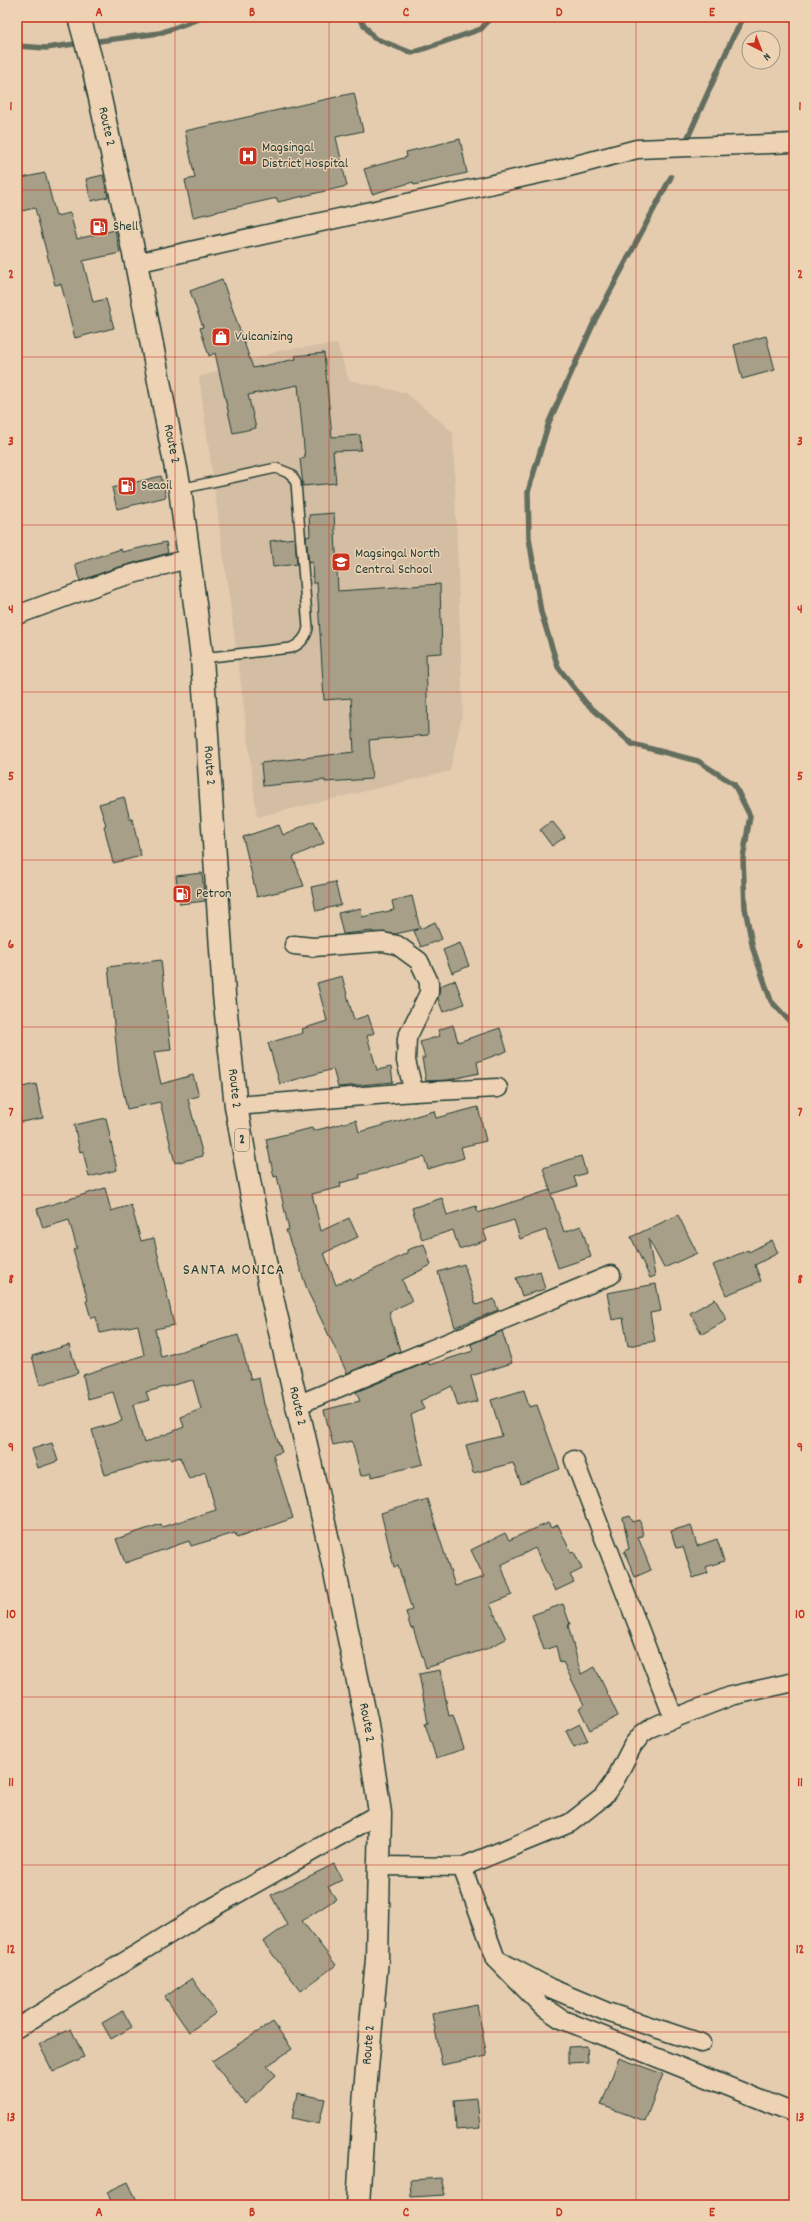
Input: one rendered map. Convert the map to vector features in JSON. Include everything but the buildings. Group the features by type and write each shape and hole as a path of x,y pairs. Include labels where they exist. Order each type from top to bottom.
{"highway":[{"name":"Route 2","path":"80,18 94,71 136,263 180,489 190,558 202,658 224,995 236,1106 250,1186 367,1724 380,1813 377,1959 365,2091 358,2205"}],"street":[{"path":"136,263 561,169 637,149 794,143"},
{"path":"17,615 115,579 190,558"},
{"path":"294,945 313,947 383,942 397,946 418,961 429,982 426,1003 407,1042 406,1061 414,1092"},
{"path":"236,1106 414,1092 498,1088"},
{"path":"297,1405 611,1275"},
{"path":"574,1460 674,1719"},
{"path":"380,1866 462,1867 570,1823 602,1796 615,1780 633,1745 642,1734 652,1727 731,1696 794,1682"},
{"path":"17,2028 210,1909 380,1813"},
{"path":"462,1867 496,1959 542,2006 561,2019 794,2113"},
{"path":"496,1959 550,1988 607,2012 701,2043"}],"lane":[{"path":"180,489 276,468 291,474 296,483 308,628 307,634 298,645 291,648 202,658"}],"shaded area":[{"name":"Magsingal North Central School","path":"337,344 349,380 406,393 453,432 463,711 450,771 257,817 242,692 199,377 282,350"}],"waterway":[{"path":"91,42 160,33 204,17"},
{"path":"358,17 374,38 412,53 481,29 492,17"},
{"path":"688,137 733,37 744,17"},
{"path":"17,46 46,48 82,43"},
{"path":"671,177 595,320 549,422 528,492 529,538 541,612 558,667 586,703 632,744 698,761 734,784 750,816 743,858 745,908 753,949 771,1001 794,1026"}],"place":[{"name":"Magsingal District Hospital","path":"248,156"},
{"name":"Shell","path":"99,227"},
{"name":"Vulcanizing","path":"221,337"},
{"name":"Seaoil","path":"127,486"},
{"name":"Magsingal North Central School","path":"341,562"},
{"name":"Petron","path":"182,894"}],"district":[{"name":"SANTA MONICA","path":"234,1270"}]}
